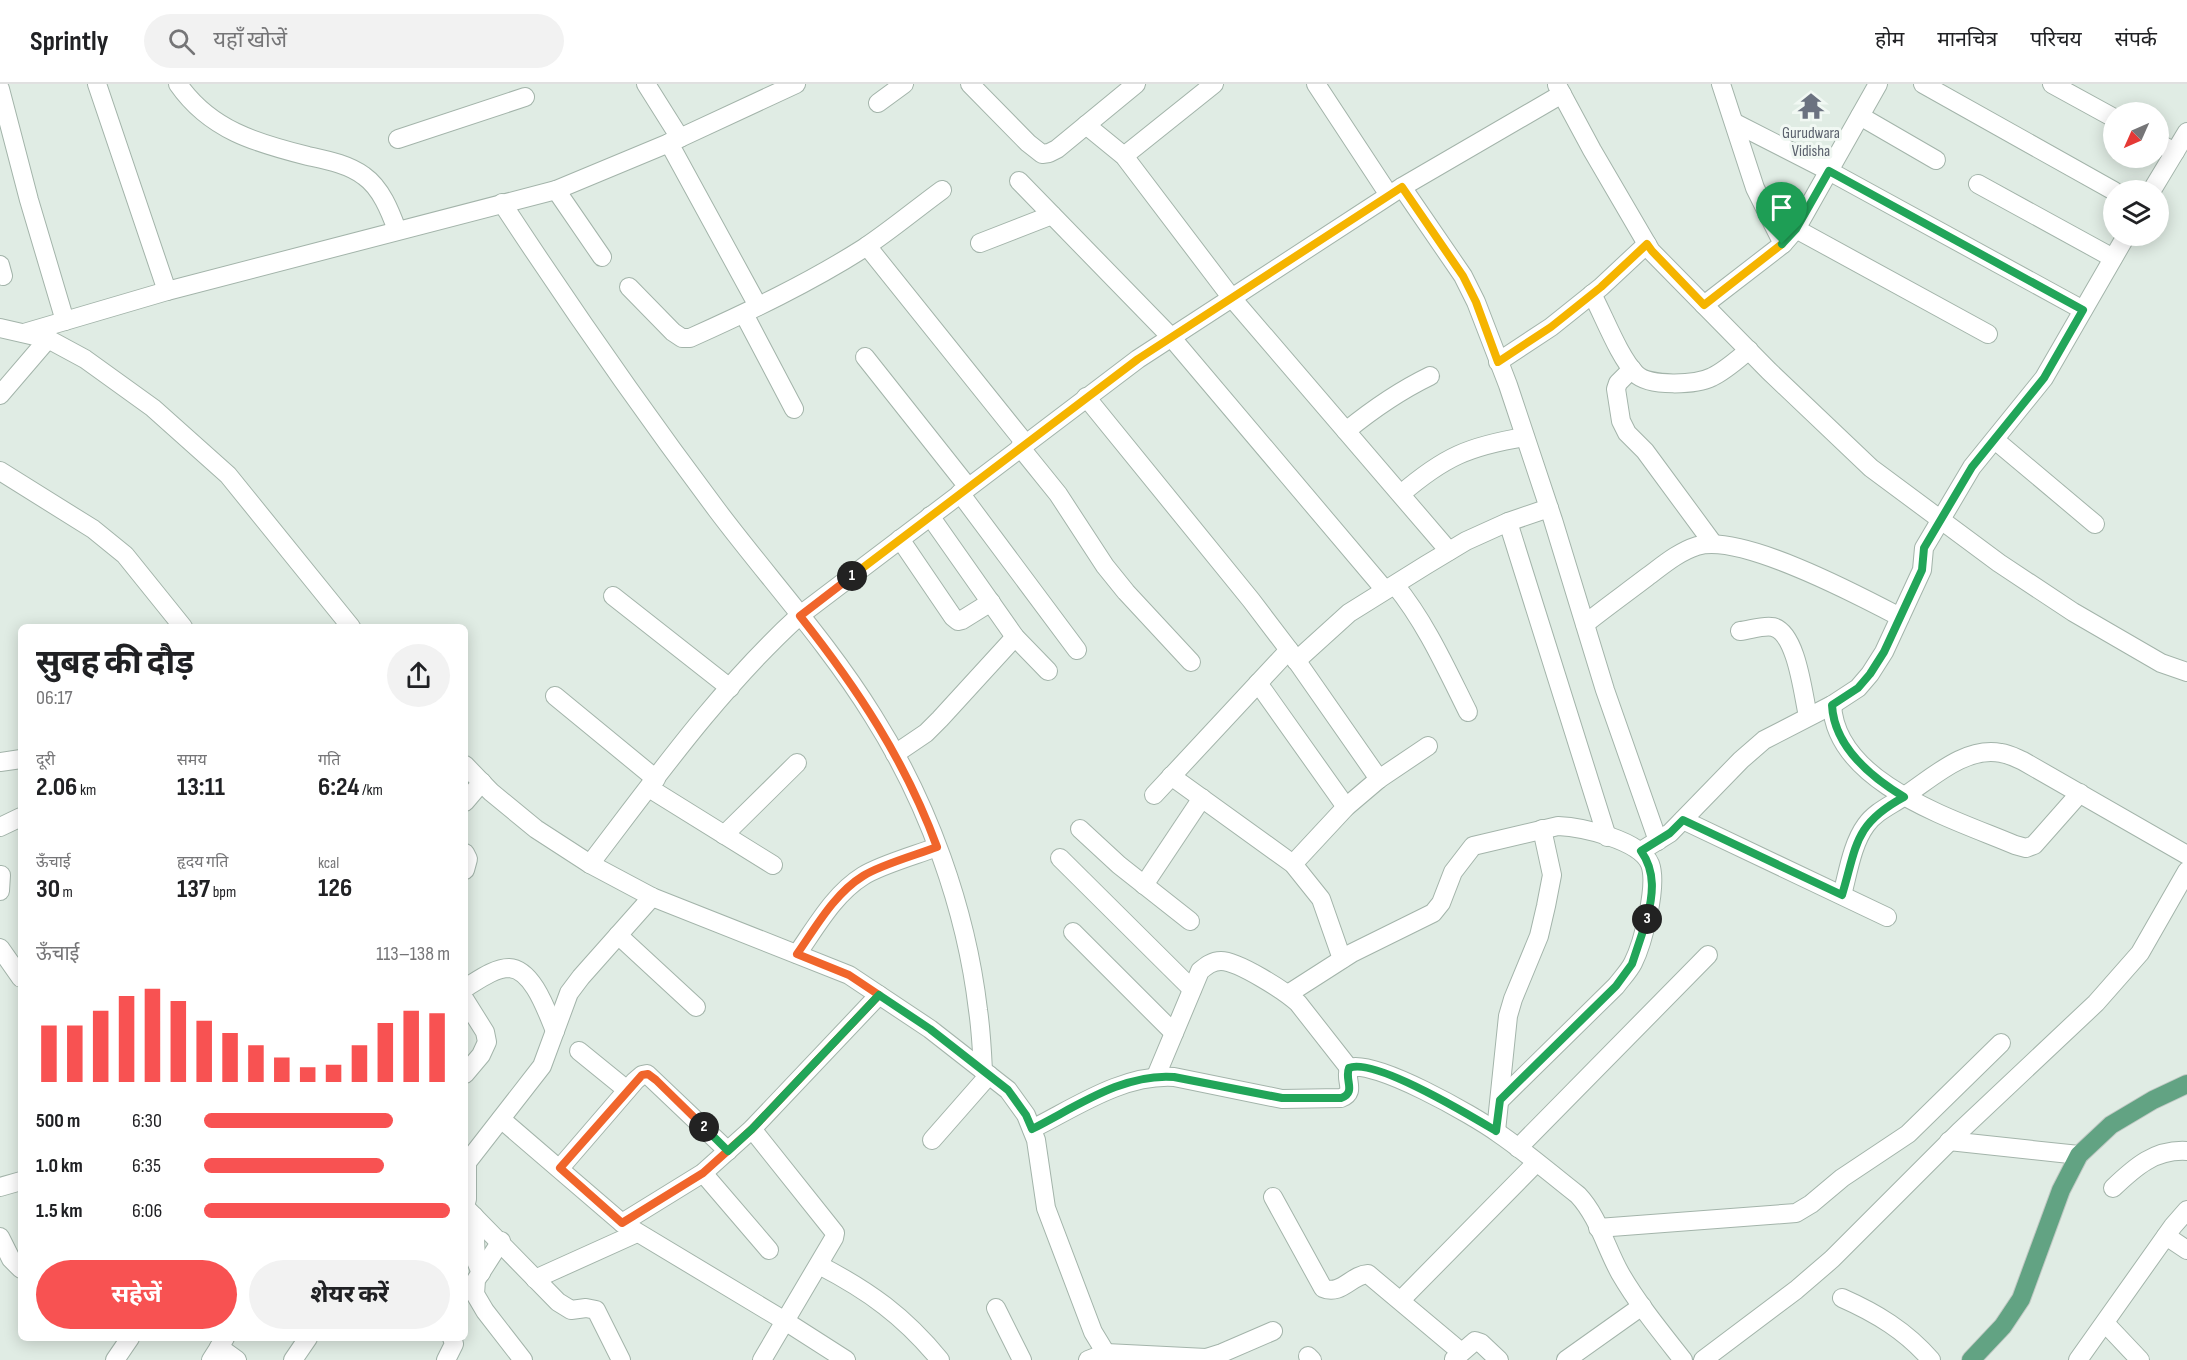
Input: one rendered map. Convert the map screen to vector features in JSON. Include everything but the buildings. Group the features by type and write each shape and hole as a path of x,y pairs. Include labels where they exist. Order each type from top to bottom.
{"main road":[{"path":"1971,1360 2003,1326 2021,1299 2061,1190 2079,1155 2111,1125 2153,1100 2187,1084"}],"street":[{"path":"96,84 167,291"},
{"path":"178,84 187,97 211,120 236,134 335,163 364,175 378,190 397,230"},
{"path":"646,84 675,141 794,409"},
{"path":"24,333 167,291 556,190 675,141 796,84"},
{"path":"878,102 904,84"},
{"path":"970,84 1028,143 1042,154 1057,148 1136,84"},
{"path":"1124,156 1214,84"},
{"path":"1316,84 1463,276 1476,302 1549,508 1605,690 1658,841"},
{"path":"1721,84 1755,189 1782,244"},
{"path":"1704,305 1782,244 1796,229 1878,84"},
{"path":"1923,84 2103,185"},
{"path":"2052,84 2103,112"},
{"path":"0,88 29,200 65,321"},
{"path":"590,864 652,783 730,688 759,655 800,616 1086,397 1171,337 1396,191 1559,89 1652,251 1749,350 1871,468 1941,522 2073,612 2161,663 2187,672"},
{"path":"398,139 525,97"},
{"path":"1860,116 1936,160"},
{"path":"1735,123 1829,171 2083,310"},
{"path":"1086,125 1124,156 1231,297 1449,551"},
{"path":"2158,180 2187,132"},
{"path":"2169,149 2175,152"},
{"path":"1020,181 1171,337 1390,588 1408,600 1426,630 1467,712"},
{"path":"1978,184 2113,258"},
{"path":"556,190 602,257"},
{"path":"629,287 682,338 690,338 751,310 826,271 867,246 942,190"},
{"path":"502,204 645,414 844,673 874,716 926,818 951,887 967,947 986,1073 932,1140"},
{"path":"980,243 1052,215"},
{"path":"1796,229 1988,334"},
{"path":"1498,362 1551,327 1592,294 1647,244"},
{"path":"867,246 1023,445 1105,566 1191,662"},
{"path":"1641,851 1670,833 1741,760 1764,740 1832,705 1858,688 1870,674 1884,652 1922,570 1924,548 1972,467 2044,378 2120,246"},
{"path":"1592,294 1627,363 1638,376 1654,383 1701,382 1723,371 1749,350"},
{"path":"0,328 48,339 85,359 153,408 228,475 349,624"},
{"path":"0,395 48,339"},
{"path":"865,357 964,490 1077,650"},
{"path":"1632,369 1618,382 1616,389 1621,421 1627,433 1645,451 1712,542"},
{"path":"1347,431 1372,409 1430,376"},
{"path":"1086,397 1251,600 1379,779"},
{"path":"1401,494 1427,472 1458,454 1490,442 1525,437"},
{"path":"1995,440 2095,524"},
{"path":"0,471 93,529 124,555 181,624"},
{"path":"1154,795 1258,683 1349,613 1466,541 1508,522 1549,508"},
{"path":"930,516 1016,637 1048,671"},
{"path":"1508,522 1607,837"},
{"path":"900,539 958,621 991,602"},
{"path":"1585,624 1675,556 1695,546 1712,542 1739,548 1824,578 1900,617"},
{"path":"614,596 730,688"},
{"path":"1740,631 1770,626 1780,630 1787,637 1794,652 1808,716"},
{"path":"895,754 926,733 1016,637"},
{"path":"1258,683 1346,807"},
{"path":"555,696 652,783 724,835 773,865"},
{"path":"1832,705 1832,720 1842,739 1864,767 1886,786 1904,797 2015,845 2026,848 2034,845 2080,793"},
{"path":"1293,864 1346,807 1379,779 1428,746"},
{"path":"1842,895 1859,838 1866,825 1882,809 1904,797 1952,763 1979,754 2000,752 2023,761 2187,855"},
{"path":"0,762 18,759"},
{"path":"724,835 797,763"},
{"path":"468,768 536,829 590,864 652,897 849,975 930,1029 1008,1090 1026,1115 1032,1129 1036,1140 1046,1208 1093,1332 1108,1357"},
{"path":"1171,776 1293,864 1322,899 1342,959"},
{"path":"468,798 482,782"},
{"path":"1144,885 1202,798"},
{"path":"0,827 18,819"},
{"path":"1683,820 1887,917"},
{"path":"1288,994 1342,959 1433,913 1441,903 1453,872 1473,846 1542,829 1572,826 1627,842 1641,851 1649,862 1652,875 1649,910 1643,936 1632,964 1616,986 1500,1100"},
{"path":"1080,829 1119,865 1190,921"},
{"path":"1496,1131 1508,1016 1539,936 1551,875 1542,829"},
{"path":"797,954 835,901 848,887 865,875 937,847"},
{"path":"1060,858 1192,989"},
{"path":"1703,1360 1796,1290 1832,1259 1949,1142 2096,1003 2140,953 2187,871"},
{"path":"468,1161 542,1066 569,993 652,897"},
{"path":"1073,932 1174,1033"},
{"path":"618,935 696,1007"},
{"path":"0,948 18,974"},
{"path":"1518,1148 1708,955"},
{"path":"1156,1076 1200,972 1210,963 1221,961 1235,965 1288,994 1298,1003 1349,1068"},
{"path":"468,986 494,972 509,968 522,973 535,986 555,1031"},
{"path":"536,1279 629,1228 703,1173 752,1129 879,995"},
{"path":"468,1005 488,1042 468,1070"},
{"path":"1598,1228 1796,1213 1811,1204 1842,1178 1908,1134 2001,1042"},
{"path":"579,1051 627,1090"},
{"path":"1349,1068 1354,1066 1373,1069 1460,1109 1496,1131 1578,1195 1587,1205 1620,1274 1683,1360"},
{"path":"1032,1129 1117,1086 1156,1076 1174,1077 1282,1098 1341,1098 1350,1092 1347,1073 1349,1068"},
{"path":"560,1168 627,1090 642,1075 648,1074 728,1151"},
{"path":"501,1119 629,1228 846,1360"},
{"path":"752,1129 835,1233 819,1265 762,1360"},
{"path":"1949,1142 2079,1155"},
{"path":"2114,1188 2135,1167 2154,1156 2168,1151 2187,1151"},
{"path":"1401,1300 1536,1163"},
{"path":"703,1173 770,1250"},
{"path":"1,1182 18,1181"},
{"path":"1273,1197 1323,1288 1330,1292 1337,1290 1361,1274 1368,1274 1401,1300 1457,1356 1475,1341 1481,1343 1498,1360"},
{"path":"468,1206 558,1302 571,1310 586,1308 596,1310 621,1360"},
{"path":"2078,1360 2187,1210"},
{"path":"468,1211 476,1261 481,1273"},
{"path":"2166,1236 2187,1250"},
{"path":"0,1237 11,1259 18,1266"},
{"path":"501,1241 476,1280 475,1294 485,1311 524,1360"},
{"path":"819,1265 856,1285 891,1309 922,1338 940,1360"},
{"path":"1842,1298 1866,1308 1900,1330 1931,1360"},
{"path":"1566,1360 1642,1306"},
{"path":"996,1308 1023,1360"},
{"path":"2105,1323 2140,1360"},
{"path":"1088,1360 1108,1357 1206,1358 1273,1331"},
{"path":"115,1360 128,1341"},
{"path":"293,1360 306,1341"},
{"path":"446,1360 454,1344 453,1341"},
{"path":"218,1348 237,1360"}],"place":[{"name":"Gurudwara Vidisha","path":"1811,106"}],"route":[{"path":"1782,244 1704,305 1647,244 1601,287 1551,327 1498,362 1476,302 1463,276 1402,187 1231,297 1073,406 800,616 874,716 904,771 937,847 865,875 848,887 835,901 797,954 849,975 879,995 752,1129 728,1151 686,1185 647,1206 622,1223 560,1168 635,1081 642,1075 648,1074 728,1151 752,1129 837,1040 879,995 930,1029 1008,1090 1026,1115 1032,1129 1117,1086 1156,1076 1174,1077 1282,1098 1341,1098 1350,1092 1347,1073 1349,1068 1354,1066 1373,1069 1408,1084 1460,1109 1496,1131 1500,1100 1616,986 1632,964 1643,936 1649,910 1652,875 1649,862 1641,851 1670,833 1683,820 1842,895 1859,838 1866,825 1882,809 1904,797 1886,786 1864,767 1842,739 1832,720 1832,705 1858,688 1884,652 1922,570 1924,548 1972,467 2044,378 2083,310 1829,171 1796,229 1782,244"}]}
